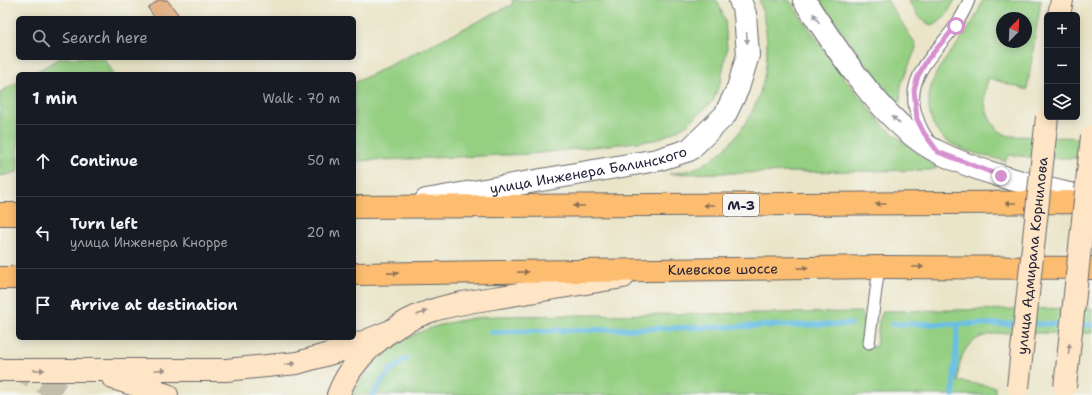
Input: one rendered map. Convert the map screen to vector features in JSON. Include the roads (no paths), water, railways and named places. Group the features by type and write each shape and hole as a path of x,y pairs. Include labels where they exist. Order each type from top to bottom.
{"highway":[{"name":"М-3","path":"356,207 1092,202"},
{"path":"0,214 16,214"},
{"name":"Киевское шоссе","path":"356,274 879,267 1092,268"},
{"path":"0,278 16,278"}],"main road":[{"path":"1060,12 1062,0"},
{"name":"улица Адмирала Корнилова","path":"1018,391 1047,120"},
{"path":"1064,391 1092,136"},
{"path":"0,370 226,370 297,363 346,349 388,332 414,316 459,303 666,270"},
{"path":"338,395 357,362 388,332"},
{"path":"79,370 128,382 168,395"}],"street":[{"name":"улица Инженера Балинского","path":"390,207 657,160 689,150 725,115 738,88 748,55 745,14 740,0"},
{"path":"804,0 852,67 890,115 912,134 938,152 1001,176 1092,199"}],"lane":[{"path":"938,152 924,133 917,119 914,90 918,76 927,60 956,26 969,0"},
{"path":"869,343 879,267"}],"waterway":[{"path":"491,332 851,324"},
{"path":"892,324 1020,324"},
{"path":"953,395 958,324"},
{"path":"1029,324 1068,324"},
{"path":"1077,324 1092,325"},
{"path":"372,395 389,372 406,359"}],"tunnel":[{"path":"13,366 65,395"}]}
